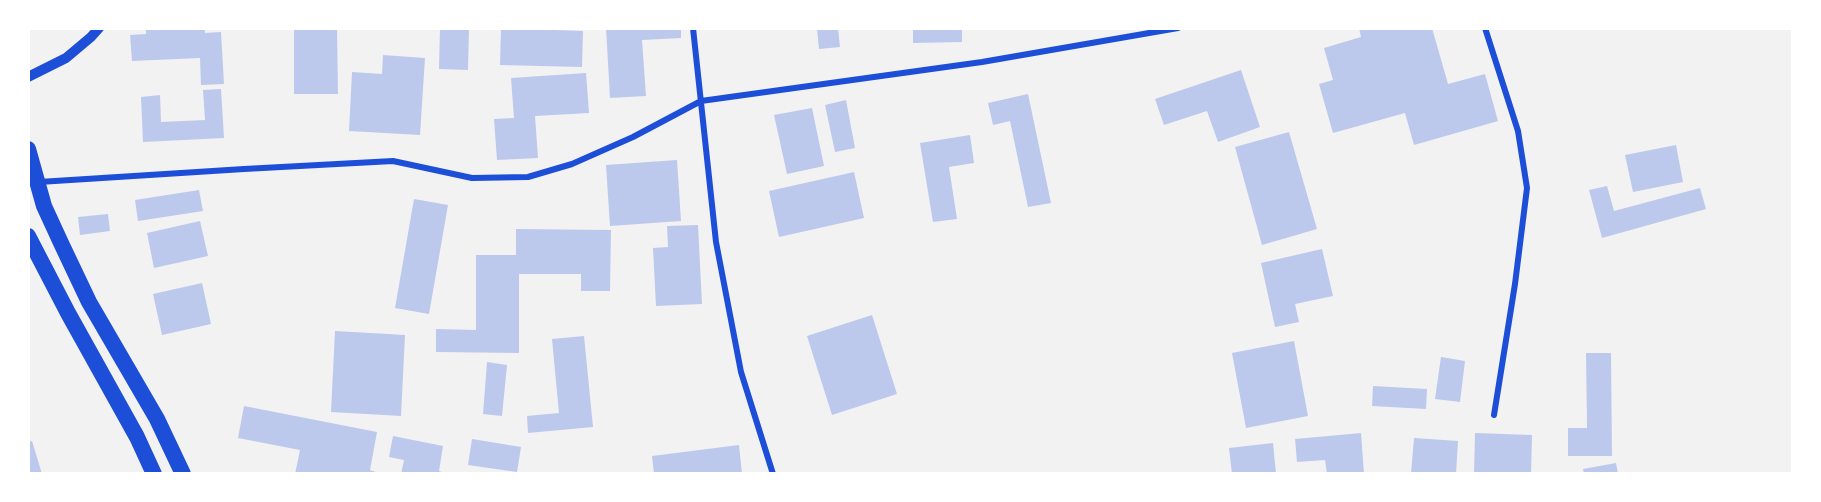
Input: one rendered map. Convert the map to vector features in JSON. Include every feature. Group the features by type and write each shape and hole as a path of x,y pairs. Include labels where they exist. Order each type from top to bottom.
{"highway":[{"path":"28,149 35,183 44,206 89,302 157,419 183,474"},
{"path":"28,236 154,474"}],"street":[{"path":"28,77 66,58 91,38 99,28"},
{"path":"693,28 718,254 741,372 772,474"},
{"path":"35,183 244,168 393,161 472,178 528,177 572,164 633,137 701,101 982,62 1178,28"},
{"path":"1485,28 1518,131 1527,188 1515,284 1494,415"}],"building":[{"path":"146,28 205,28 205,33 221,32 224,84 201,85 200,58 132,61 130,35 146,34"},
{"path":"294,28 337,28 338,94 294,94"},
{"path":"440,28 469,28 468,70 439,69"},
{"path":"501,28 583,31 582,67 500,65"},
{"path":"606,28 681,28 681,38 642,40 646,96 610,98"},
{"path":"817,28 838,28 840,47 819,49"},
{"path":"913,28 962,28 962,42 913,43"},
{"path":"1359,28 1432,28 1448,84 1485,74 1498,121 1414,145 1405,113 1333,133 1319,84 1333,80 1324,48 1361,37"},
{"path":"383,55 425,58 420,135 349,131 352,72 382,74"},
{"path":"1241,70 1260,127 1218,142 1207,111 1164,125 1155,99"},
{"path":"586,73 589,113 535,116 538,158 497,160 494,119 514,118 511,78"},
{"path":"221,89 224,138 143,142 141,97 160,95 161,122 205,120 203,90"},
{"path":"1028,94 1051,203 1028,207 1010,121 993,125 988,103"},
{"path":"846,100 855,148 835,152 825,105"},
{"path":"812,108 824,166 787,174 774,115"},
{"path":"1289,132 1317,229 1262,245 1235,147"},
{"path":"970,135 974,163 949,167 957,219 933,222 920,143"},
{"path":"1676,145 1683,182 1633,192 1625,155"},
{"path":"677,160 681,221 610,226 606,165"},
{"path":"854,172 864,218 779,237 769,191"},
{"path":"1607,186 1614,211 1700,188 1706,209 1602,238 1589,190"},
{"path":"199,190 203,211 138,221 135,200"},
{"path":"414,199 448,205 429,314 395,308"},
{"path":"108,214 110,231 80,235 78,217"},
{"path":"200,221 208,256 154,268 147,233"},
{"path":"698,225 702,304 656,306 653,248 668,247 667,226"},
{"path":"516,229 611,230 610,291 581,291 581,274 519,274 519,353 436,352 436,329 476,330 476,255 516,255"},
{"path":"1322,249 1333,296 1295,304 1299,322 1275,327 1261,263"},
{"path":"202,283 211,324 162,335 153,294"},
{"path":"872,315 897,394 832,415 807,336"},
{"path":"335,331 405,335 401,416 331,412"},
{"path":"584,336 593,427 528,433 527,416 559,413 552,339"},
{"path":"1294,341 1308,416 1246,428 1232,353"},
{"path":"1586,353 1611,353 1612,456 1568,456 1568,428 1587,428"},
{"path":"1441,357 1465,361 1460,402 1435,399"},
{"path":"487,362 507,365 502,416 483,414"},
{"path":"1373,386 1427,389 1426,409 1372,406"},
{"path":"244,406 377,432 370,470 381,474 295,474 300,450 238,438"},
{"path":"1361,433 1364,474 1327,474 1325,460 1297,462 1295,439"},
{"path":"1475,433 1532,435 1531,474 1474,474"},
{"path":"393,436 443,446 439,471 448,474 401,474 404,460 389,457"},
{"path":"1414,438 1458,441 1456,474 1411,474"},
{"path":"472,439 521,447 517,472 468,465"},
{"path":"32,441 42,474 28,474 28,442"},
{"path":"1273,443 1276,474 1232,474 1229,448"},
{"path":"739,445 742,474 654,474 652,456"},
{"path":"1616,463 1618,474 1584,474 1583,469"}]}
